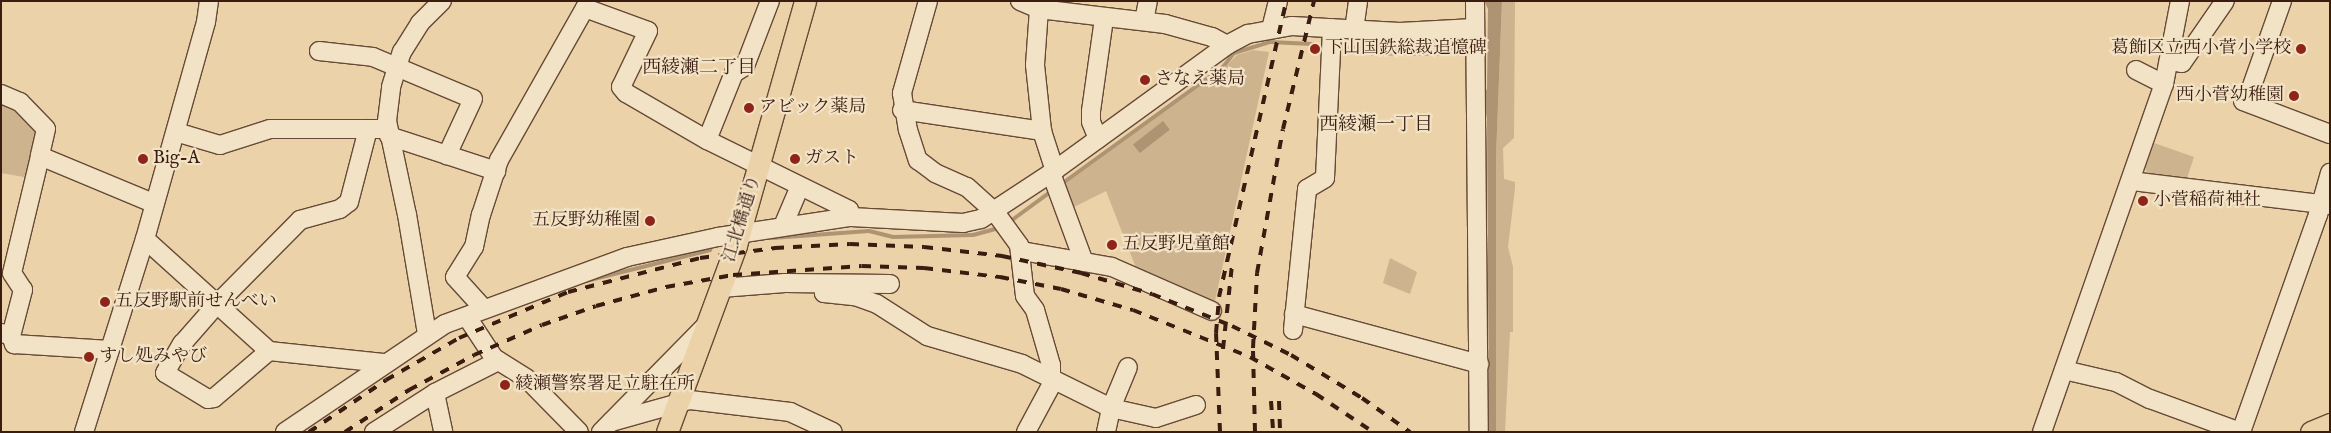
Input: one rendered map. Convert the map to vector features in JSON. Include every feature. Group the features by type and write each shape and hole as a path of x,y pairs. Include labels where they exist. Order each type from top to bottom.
{"main road":[{"name":"江北橋通り","path":"668,432 722,288 740,234 805,1"},
{"path":"2311,432 2330,424"}],"street":[{"path":"84,432 145,239 153,203 176,132 206,22 209,1"},
{"path":"427,334 408,215 388,133 391,88 402,52 420,23 442,1"},
{"path":"706,140 734,73 745,66 770,1"},
{"path":"928,1 904,84 902,110 918,160 936,173 967,187 995,212 1022,252 1025,296 1035,310 1051,365 1053,379 1026,432"},
{"path":"1020,1 1104,18 1137,21 1212,37 1226,45"},
{"path":"1137,21 1148,1"},
{"path":"1271,29 1278,1"},
{"path":"1354,30 1358,1"},
{"path":"1475,1 1479,432"},
{"path":"2042,432 2164,84 2170,61 2180,1"},
{"path":"2170,61 2182,63 2225,1"},
{"path":"2282,1 2248,97 2243,101 2330,134"},
{"path":"1043,6 1035,65 1042,130 1053,172 1084,262"},
{"path":"484,309 455,277 474,247 480,215 496,170 585,8 614,9 648,31 621,87 626,93 706,140 849,210 851,217"},
{"path":"1098,139 1091,122 1091,111 1104,18"},
{"path":"285,432 427,334 484,309 627,257 783,226 851,217 962,224 995,212 1053,172 1226,45 1248,34 1292,26 1400,32 1474,28"},
{"path":"1332,28 1325,178 1308,189 1293,322 1479,364"},
{"path":"319,51 372,58 397,66 473,99 447,155"},
{"path":"2136,70 2164,84"},
{"path":"1,94 20,102 46,129 12,273 23,290 6,334 14,344 110,350"},
{"path":"902,110 1042,130"},
{"path":"176,132 220,144 270,129 368,129 388,133 447,155 496,170"},
{"path":"269,351 214,398 208,399 164,374 182,344 218,303 300,220 340,209 349,202 368,129"},
{"path":"40,156 153,203"},
{"path":"2064,370 2116,382 2150,399 2240,432 2325,205 2330,173"},
{"path":"2131,181 2325,205"},
{"path":"783,226 800,186"},
{"path":"145,239 269,351 383,363"},
{"path":"1022,252 1112,267 1212,311"},
{"path":"722,288 785,283 890,284"},
{"path":"823,284 824,293 855,296 877,304 927,336 1022,364 1112,408 1156,418 1196,405"},
{"path":"467,317 498,362 527,379 579,432"},
{"path":"606,427 710,320"},
{"path":"374,432 435,393 498,362"},
{"path":"1106,432 1112,408 1128,367"},
{"path":"435,393 444,432"},
{"path":"606,427 680,401 790,412 811,427 833,432"}],"shaded area":[{"path":"1484,1 1502,1 1496,157 1496,432 1489,432 1487,120 1483,94 1487,89 1488,9"},
{"path":"1502,1 1515,1 1514,138 1503,148 1504,179 1515,182 1508,247 1513,267 1513,332 1510,332 1505,432 1496,432 1496,157"},
{"path":"1470,33 1468,56 1371,56 1370,36"},
{"path":"1253,50 1269,52 1213,310 1140,278 1106,191 1068,210 1059,186 1224,68 1237,55"},
{"path":"1,103 12,106 39,137 30,178 1,173"},
{"path":"1163,121 1170,130 1140,153 1133,144"},
{"path":"2154,143 2194,157 2187,178 2148,174 2145,168"},
{"path":"1390,258 1417,272 1410,294 1383,283"}],"waterway":[{"path":"1060,185 1223,67 1234,53 1270,42 1312,44 1325,49"},
{"path":"1342,48 1455,45"},
{"path":"1008,223 1053,190"},
{"path":"772,238 869,231 893,237 973,235 1000,228"},
{"path":"586,281 710,250"}],"railway":[{"path":"1220,432 1216,333 1219,297 1286,1"},
{"path":"1255,432 1253,348 1257,273 1283,129 1314,1"},
{"path":"309,432 386,380 459,338 568,292 700,258 775,248 850,244 924,247 1002,256 1081,273 1152,294 1232,326 1291,355 1362,398 1410,432"},
{"path":"1223,349 1232,265"},
{"path":"345,432 409,390 474,355 542,325 596,306 666,287 733,275 862,266 924,268 1000,277 1061,289 1133,310 1250,357 1316,394 1373,432"},
{"path":"1271,401 1273,432"},
{"path":"1279,401 1280,432"}],"place":[{"name":"下山国鉄総裁追憶碑","path":"1315,49"},
{"name":"葛飾区立西小菅小学校","path":"2301,49"},
{"name":"さなえ薬局","path":"1145,80"},
{"name":"西小菅幼稚園","path":"2294,96"},
{"name":"アビック薬局","path":"749,108"},
{"name":"Big-A","path":"143,159"},
{"name":"ガスト","path":"795,159"},
{"name":"小菅稲荷神社","path":"2143,201"},
{"name":"五反野幼稚園","path":"650,221"},
{"name":"五反野児童館","path":"1112,245"},
{"name":"五反野駅前せんべい","path":"105,302"},
{"name":"すし処みやび","path":"89,357"},
{"name":"綾瀬警察署足立駐在所","path":"505,385"}],"district":[{"name":"西綾瀬二丁目","path":"699,69"},
{"name":"西綾瀬一丁目","path":"1376,126"}]}
